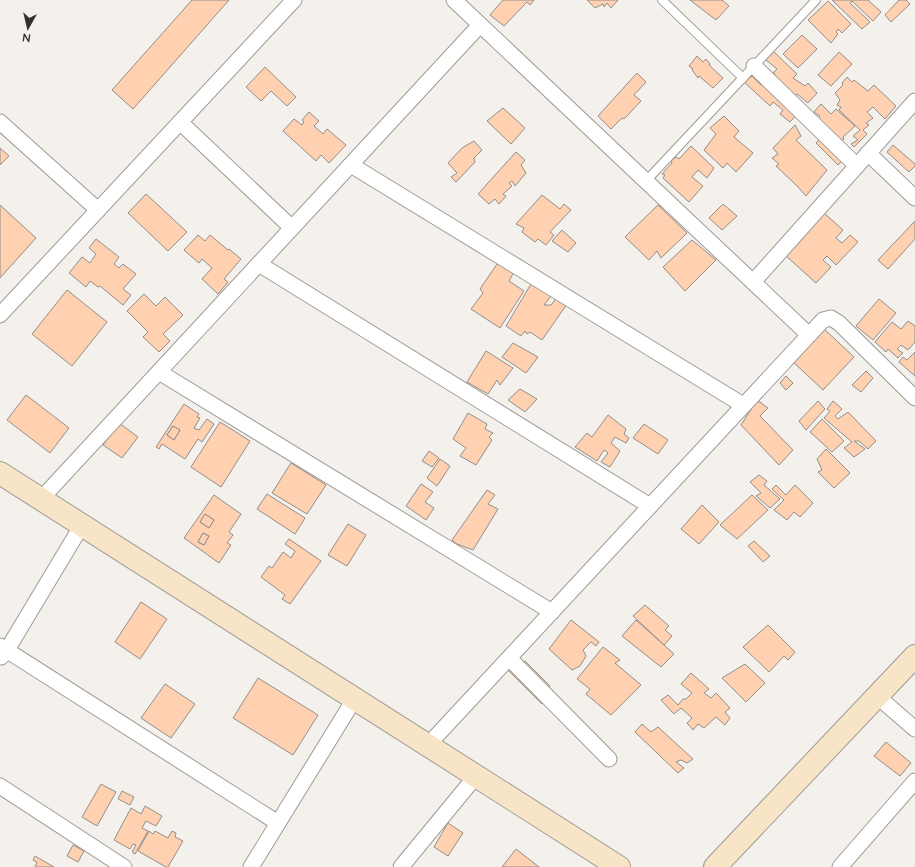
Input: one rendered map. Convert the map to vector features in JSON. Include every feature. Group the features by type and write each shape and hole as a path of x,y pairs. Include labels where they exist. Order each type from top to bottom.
{"street":[{"path":"0,315 294,0"},
{"path":"454,0 808,334"},
{"path":"41,499 480,25"},
{"path":"754,66 857,166"},
{"path":"753,282 915,102"},
{"path":"0,122 98,210"},
{"path":"180,122 292,228"},
{"path":"868,154 915,198"},
{"path":"351,165 743,405"},
{"path":"259,264 650,506"},
{"path":"428,745 808,334 823,320 831,318 839,324 915,398"},
{"path":"159,372 552,612"},
{"path":"0,473 619,867"},
{"path":"82,525 2,651 278,823"},
{"path":"715,867 915,656"},
{"path":"509,658 609,759"},
{"path":"877,696 915,729"},
{"path":"251,867 355,698"},
{"path":"401,867 476,776"},
{"path":"840,867 915,781"},
{"path":"1,790 102,861 124,867"}],"lane":[{"path":"662,0 743,78"},
{"path":"646,181 816,0"}],"building":[{"path":"192,0 229,0 133,109 112,90"},
{"path":"503,0 534,0 530,5 527,2 504,26 490,15"},
{"path":"587,0 618,0 611,8 607,3 604,7 603,4 595,8"},
{"path":"690,0 722,0 729,6 716,20"},
{"path":"832,0 868,0 881,12 873,21 852,1 850,3 870,22 862,29"},
{"path":"899,0 906,0 910,4 891,22 885,15"},
{"path":"828,1 851,24 842,33 838,29 836,32 838,34 831,43 808,20"},
{"path":"802,35 817,49 798,68 783,54"},
{"path":"773,51 797,74 793,78 805,86 808,83 817,93 808,103 797,94 790,101 799,112 790,122 780,114 783,110 773,102 770,106 744,82 752,76 761,85 769,78 770,80 775,74 773,73 777,69 765,59"},
{"path":"839,52 852,64 831,86 818,75"},
{"path":"697,56 703,62 706,59 710,64 709,65 723,78 713,88 699,76 698,78 692,70 693,69 689,66"},
{"path":"265,67 296,97 287,106 271,91 261,101 246,87"},
{"path":"637,73 646,82 634,95 641,101 624,119 622,118 611,129 598,116"},
{"path":"847,77 852,82 854,80 868,91 874,85 896,106 885,119 873,107 867,112 873,118 866,123 869,125 863,130 867,134 854,147 851,144 858,140 853,136 860,130 839,110 841,107 837,105 840,100 835,93 843,85 842,83"},
{"path":"821,104 831,114 836,109 855,126 839,143 845,157 838,165 816,143 822,137 809,127 820,116 814,112"},
{"path":"503,108 525,128 511,144 487,121"},
{"path":"309,112 319,121 314,126 323,134 327,129 346,145 329,163 321,155 316,161 283,131 294,119 302,125 304,122 302,120"},
{"path":"724,116 739,131 734,137 753,153 736,172 727,163 723,168 704,150 716,134 710,128"},
{"path":"795,125 801,136 796,140 827,170 806,196 776,166 779,164 772,158 778,154 773,148"},
{"path":"474,141 482,150 474,158 475,162 456,182 451,177 457,173 448,163 462,148"},
{"path":"893,145 915,164 909,172 887,152"},
{"path":"691,146 714,168 707,178 698,170 692,177 703,186 689,202 663,178 665,175 662,174 672,163 671,161 676,157 679,159"},
{"path":"0,148 9,156 0,165"},
{"path":"516,152 525,160 521,165 526,173 515,186 512,181 509,183 512,186 503,194 506,196 499,204 495,199 489,204 478,194"},
{"path":"146,194 187,232 168,251 128,213"},
{"path":"542,195 560,209 564,204 571,210 550,232 554,235 546,245 538,239 535,242 522,232 524,228 516,224"},
{"path":"723,204 737,216 722,230 709,218"},
{"path":"0,205 36,238 0,278"},
{"path":"658,205 687,233 661,258 657,251 649,260 625,237"},
{"path":"824,213 843,230 836,238 842,243 850,235 858,242 836,265 827,256 823,260 831,267 816,283 785,255"},
{"path":"915,221 915,239 888,269 878,260"},
{"path":"562,230 576,243 568,252 552,241"},
{"path":"198,235 205,241 210,235 241,259 224,279 228,282 218,294 202,279 212,268 202,259 199,263 184,250"},
{"path":"96,239 119,257 114,264 119,268 123,264 136,274 123,289 131,295 123,305 100,286 98,287 90,281 86,287 69,273 82,257 90,263 96,254 89,248"},
{"path":"692,240 716,260 685,291 663,267"},
{"path":"499,261 515,270 509,281 524,291 500,328 471,309 483,293 480,289"},
{"path":"531,284 535,284 551,296 544,305 551,305 557,297 567,304 542,340 530,332 527,334 525,331 521,336 506,326"},
{"path":"67,290 107,322 72,366 32,334"},
{"path":"144,294 156,306 165,297 183,315 163,334 170,341 159,352 143,337 148,332 127,311"},
{"path":"879,299 896,313 873,340 856,326"},
{"path":"908,321 915,326 915,342 908,350 901,345 897,349 903,353 898,358 888,349 886,352 875,342 892,322 901,329"},
{"path":"823,328 854,357 823,390 791,360"},
{"path":"513,343 538,357 526,373 502,357"},
{"path":"486,351 513,368 500,385 497,380 488,394 467,382"},
{"path":"915,352 915,376 899,362 903,357 907,360"},
{"path":"866,371 873,378 861,392 852,385"},
{"path":"786,376 793,383 786,390 780,383"},
{"path":"520,389 537,399 525,412 508,400"},
{"path":"26,395 69,428 50,453 7,420"},
{"path":"757,400 768,408 760,416 793,450 779,465 741,425"},
{"path":"818,401 825,409 806,430 799,421"},
{"path":"833,401 842,409 835,416 838,419 848,412 876,441 868,449 859,441 854,441 865,449 854,457 844,448 852,442 824,418 830,411 827,409"},
{"path":"184,404 199,414 197,417 200,418 194,428 199,430 207,419 214,424 202,442 198,439 185,459 162,444 159,449 156,447","holes":["173,426 180,430 174,440 167,435"]},
{"path":"468,413 487,424 485,429 493,433 489,437 492,440 476,465 460,456 466,448 453,439"},
{"path":"608,415 626,429 624,434 629,438 626,443 615,437 611,443 620,451 610,467 601,462 608,453 604,450 597,461 575,447 587,433 592,437"},
{"path":"822,419 844,441 832,452 810,432"},
{"path":"220,422 250,441 221,487 191,467"},
{"path":"119,423 138,437 122,458 103,445"},
{"path":"644,424 668,440 658,454 633,438"},
{"path":"173,426 180,430 174,440 167,435"},
{"path":"826,449 850,473 834,488 818,472 822,470 817,459"},
{"path":"429,451 439,458 432,467 422,461"},
{"path":"440,459 450,466 437,486 427,478"},
{"path":"291,463 326,485 307,514 272,493"},
{"path":"759,475 767,481 764,485 780,499 770,508 756,496 761,493 750,482"},
{"path":"421,484 433,492 425,502 434,508 426,520 406,506"},
{"path":"776,485 786,495 795,485 813,503 800,517 794,512 787,520 774,510 784,500 772,489"},
{"path":"487,490 495,495 488,504 498,509 473,550 457,544 452,540"},
{"path":"267,494 305,518 295,534 257,509"},
{"path":"214,495 241,514 229,532 233,535 227,543 231,545 219,563 184,538","holes":["205,514 214,520 209,528 200,522","203,533 209,536 204,545 198,542"]},
{"path":"752,495 768,510 737,539 720,525"},
{"path":"702,505 719,522 699,544 681,529"},
{"path":"205,514 214,520 209,528 200,522"},
{"path":"348,524 366,535 347,566 328,555"},
{"path":"203,533 209,536 204,545 198,542"},
{"path":"289,539 321,561 290,604 282,599 285,595 261,577 269,566 272,568 283,552 291,558 295,551 285,544"},
{"path":"754,541 770,556 763,562 748,546"},
{"path":"141,602 167,619 140,659 115,642"},
{"path":"645,605 669,626 665,630 672,636 664,645 633,616"},
{"path":"571,620 599,642 596,646 591,642 583,650 586,656 580,666 572,670 549,649"},
{"path":"636,620 674,654 661,667 622,636"},
{"path":"768,625 795,652 788,660 784,656 769,672 743,647"},
{"path":"603,647 620,660 615,663 641,685 611,715 586,694 590,689 577,679"},
{"path":"525,661 550,686 540,696 545,701 542,704 504,666 519,664"},
{"path":"745,664 765,683 746,702 722,678"},
{"path":"691,673 709,689 704,693 711,698 716,693 730,708 725,712 730,718 725,725 716,717 704,728 698,724 693,730 687,723 692,718 681,708 674,714 661,700 668,695 678,705 683,699 686,699 692,693 681,684"},
{"path":"258,678 318,715 293,755 233,718"},
{"path":"165,684 195,704 171,738 141,718"},
{"path":"642,724 651,732 658,727 693,759 687,763 681,760 676,762 684,768 678,773 635,732"},
{"path":"886,742 911,763 900,776 874,756"},
{"path":"101,784 116,792 97,826 82,817"},
{"path":"122,791 134,797 130,805 118,799"},
{"path":"145,806 162,816 156,826 146,821 142,828 148,831 135,854 132,852 136,845 133,844 130,849 114,840 131,808 141,814"},
{"path":"448,823 463,833 448,856 434,847"},
{"path":"149,831 153,834 155,831 168,838 172,831 176,833 175,837 183,841 168,867 138,851"},
{"path":"73,845 84,851 78,862 67,856"},
{"path":"516,849 539,867 502,867"},
{"path":"35,856 54,867 35,867 37,862 33,860"}]}
